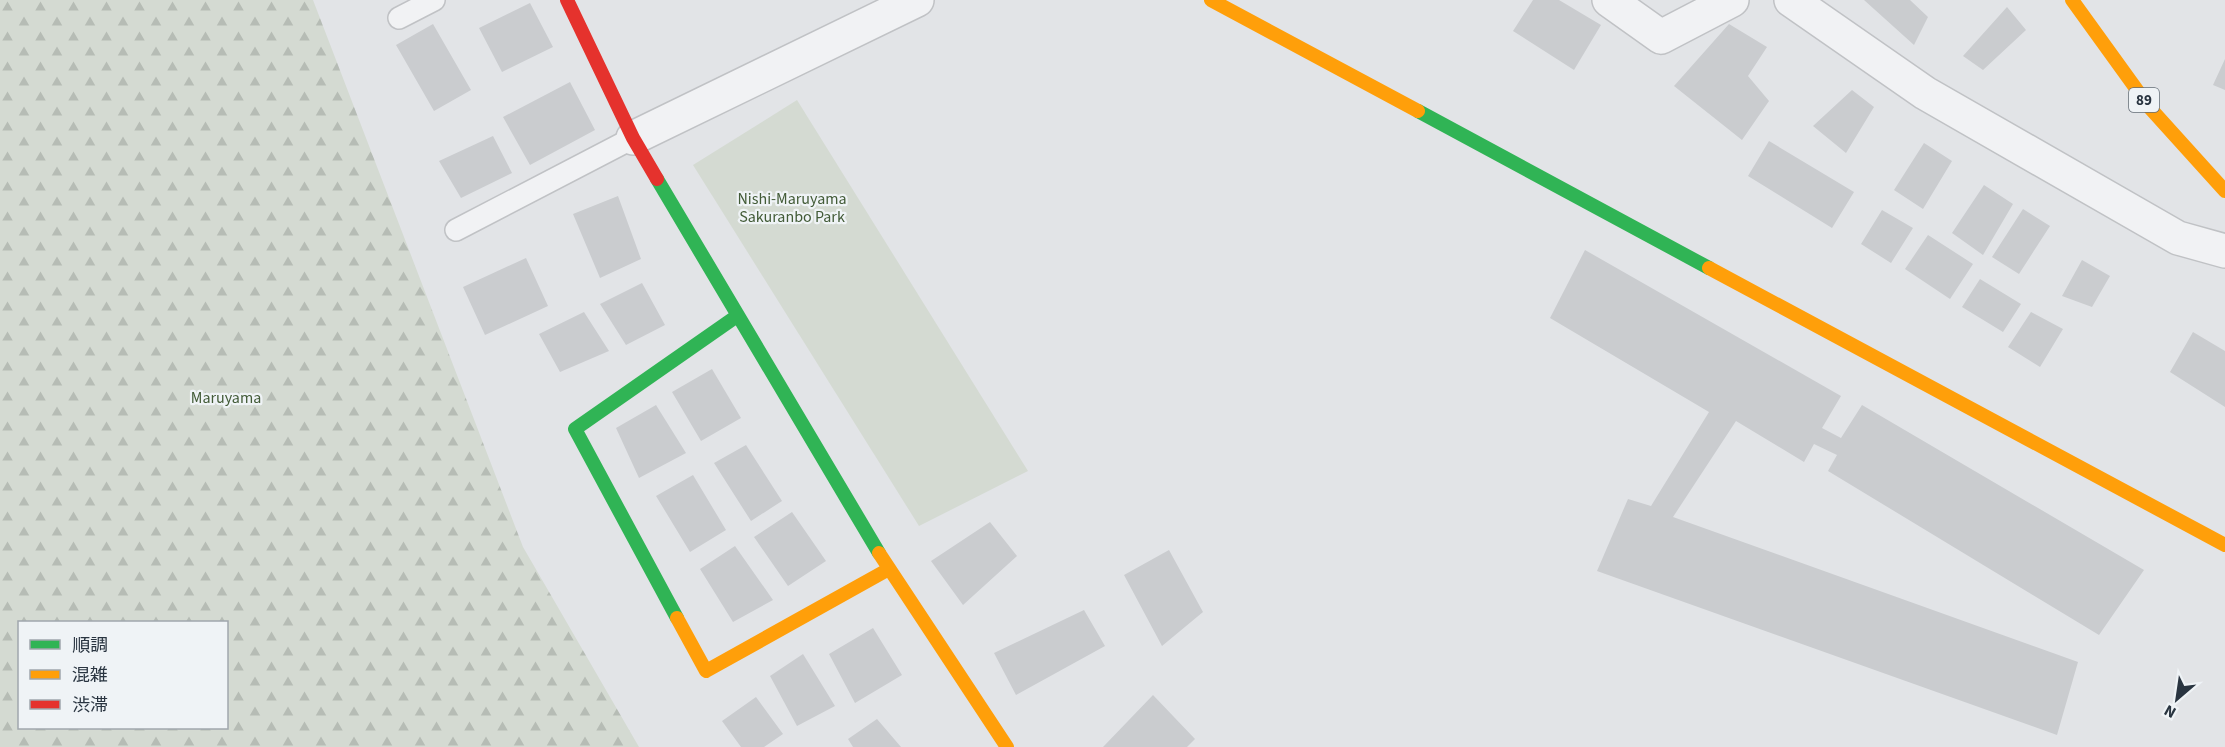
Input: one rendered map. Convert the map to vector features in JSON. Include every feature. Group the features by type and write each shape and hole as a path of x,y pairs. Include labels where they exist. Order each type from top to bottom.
{"street":[{"path":"567,0 633,138 737,316 889,569 1007,747"},
{"path":"633,138 917,0"},
{"path":"1211,0 2225,545"},
{"path":"1609,0 1661,37 1732,0"},
{"path":"1791,0 1925,93 2178,238 2225,251"},
{"name":"89","path":"2072,0 2150,108 2225,191"},
{"path":"737,316 575,429 706,672 889,569"}],"lane":[{"path":"399,18 434,0"},
{"path":"456,230 633,138"}],"green space":[{"name":"Maruyama","path":"0,0 313,0 523,547 639,747 0,747"},
{"name":"Nishi-Maruyama Sakuranbo Park","path":"797,100 1028,471 919,526 693,165"}],"building":[{"path":"1533,0 1559,0 1601,25 1574,70 1513,31"},
{"path":"1864,0 1910,0 1928,17 1914,45"},
{"path":"530,3 553,47 502,72 479,28"},
{"path":"2007,7 2026,30 1983,70 1963,56"},
{"path":"433,24 471,90 434,111 396,45"},
{"path":"1729,24 1767,47 1748,76 1769,101 1742,140 1674,86"},
{"path":"2225,59 2225,90 2213,85"},
{"path":"570,82 595,130 530,165 503,117"},
{"path":"1852,90 1874,107 1846,153 1813,126"},
{"path":"493,136 512,173 461,198 439,161"},
{"path":"1769,141 1854,192 1832,228 1748,176"},
{"path":"1924,143 1952,161 1923,209 1894,190"},
{"path":"1984,185 2013,204 1983,255 1952,233"},
{"path":"618,196 641,259 600,278 573,214"},
{"path":"2023,209 2050,226 2019,274 1992,257"},
{"path":"1882,210 1913,228 1891,263 1861,244"},
{"path":"1928,235 1973,264 1950,299 1905,269"},
{"path":"1585,250 1841,396 1822,428 1841,438 1862,405 2144,570 2099,635 1828,471 1837,455 1814,444 1804,462 1736,421 1673,517 2078,662 2057,735 1597,571 1628,499 1651,506 1709,412 1550,318"},
{"path":"526,258 548,306 485,335 463,287"},
{"path":"2082,260 2110,276 2092,307 2062,296"},
{"path":"1980,279 2021,304 2003,332 1962,307"},
{"path":"642,283 665,325 626,345 600,304"},
{"path":"584,312 609,351 560,372 539,334"},
{"path":"2031,312 2063,329 2040,367 2008,347"},
{"path":"2193,332 2225,351 2225,407 2170,372"},
{"path":"712,369 741,418 701,441 672,392"},
{"path":"656,405 686,453 639,478 616,428"},
{"path":"746,445 782,501 751,521 714,463"},
{"path":"693,475 726,530 690,552 656,496"},
{"path":"792,512 826,561 788,586 754,537"},
{"path":"990,522 1017,556 963,605 931,561"},
{"path":"735,546 773,600 733,622 700,569"},
{"path":"1169,550 1203,612 1162,646 1124,575"},
{"path":"1084,610 1105,646 1016,695 994,653"},
{"path":"873,628 902,675 855,703 829,654"},
{"path":"803,654 835,706 797,726 770,676"},
{"path":"1153,695 1195,739 1187,747 1103,747"},
{"path":"756,697 783,734 764,747 741,747 722,721"},
{"path":"877,719 901,747 853,747 848,739"}],"traffic: fast":[{"path":"1418,111 1709,268"},
{"path":"657,179 879,553"},
{"path":"677,618 575,429 737,316"}],"traffic: slow":[{"path":"1211,0 1418,111"},
{"path":"2072,0 2150,108 2225,191"},
{"path":"1709,268 2225,545"},
{"path":"879,553 1007,747"},
{"path":"677,618 706,671 889,569"}],"traffic: jam":[{"path":"567,0 633,138 657,179"}]}
